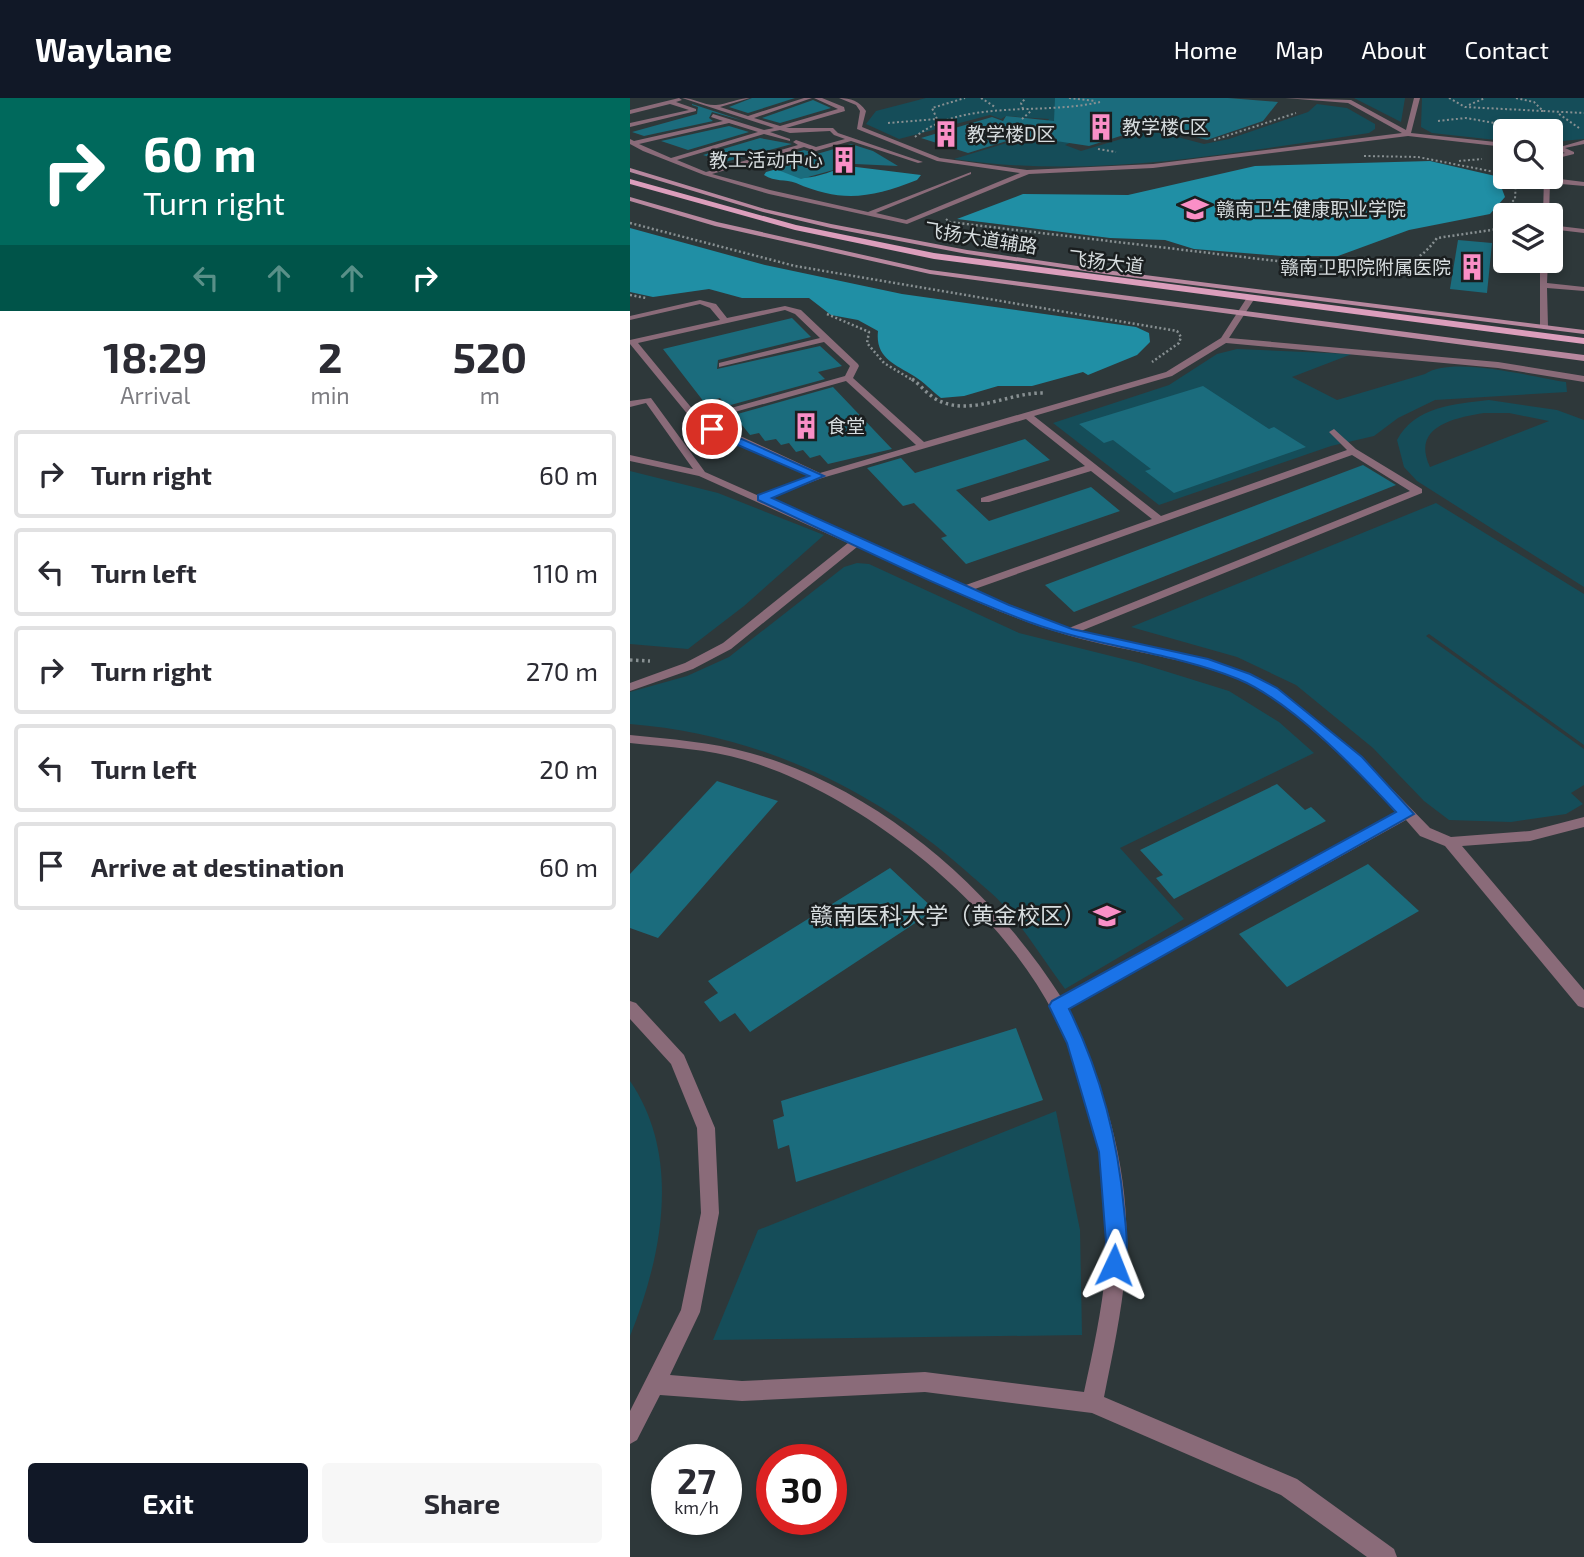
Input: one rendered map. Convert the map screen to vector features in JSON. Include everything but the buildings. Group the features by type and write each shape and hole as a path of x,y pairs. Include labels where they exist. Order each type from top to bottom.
{"main road":[{"name":"飞扬大道","path":"630,180 795,227 934,256 1135,283 1246,306 1414,319 1584,341"},
{"name":"飞扬大道","path":"630,189 786,232 939,264 1584,351"}],"street":[{"path":"630,111 686,98 790,131 859,128 895,145 939,160 1027,172 1153,166 1408,134 1493,144"},
{"path":"715,107 747,98"},
{"path":"748,118 809,98"},
{"path":"817,98 842,109"},
{"path":"842,98 858,104 863,111 859,128"},
{"path":"1288,98 1349,101 1408,134"},
{"path":"1408,134 1417,98"},
{"path":"670,102 816,149 851,139"},
{"path":"671,160 842,109"},
{"path":"831,129 842,109"},
{"path":"630,125 695,110"},
{"path":"632,142 728,122"},
{"path":"831,129 897,156 983,175"},
{"path":"788,139 790,131"},
{"path":"632,142 706,174 769,192 907,222 1027,172"},
{"path":"1563,147 1584,142"},
{"path":"706,174 803,145"},
{"path":"1563,147 1570,151 1570,155 1563,156"},
{"name":"飞扬大道辅路","path":"630,170 811,221 994,257 1584,332"},
{"path":"868,214 969,173"},
{"path":"997,178 1010,180"},
{"path":"657,179 675,195"},
{"path":"1563,181 1584,184"},
{"name":"飞扬大道辅路","path":"630,199 715,223 930,272 1037,287 1246,306 1434,339 1584,358"},
{"path":"686,205 715,223"},
{"path":"1563,229 1584,231"},
{"path":"934,256 994,257"},
{"path":"1082,269 1135,283"},
{"path":"1544,273 1544,327"},
{"path":"1037,287 1090,285"},
{"path":"1544,285 1584,289"},
{"path":"630,318 700,302 713,306 724,320"},
{"path":"762,498 819,476 1029,417 1169,374 1224,340 1246,306"},
{"path":"697,420 848,378 855,366 798,312 785,308 632,340 697,420 819,476"},
{"path":"1414,319 1479,319"},
{"path":"1367,321 1434,339"},
{"path":"722,365 825,339"},
{"path":"1224,340 1498,365 1584,379"},
{"path":"1545,353 1584,351"},
{"path":"630,360 645,356"},
{"path":"848,378 924,447"},
{"path":"630,404 648,400 702,474"},
{"path":"1029,417 1157,518"},
{"path":"1069,632 1418,491 1353,451 1334,432"},
{"path":"964,589 1157,518 1353,451"},
{"path":"630,458 702,474 762,498 1004,608 1069,632 1208,664 1245,677 1272,691 1357,761 1425,832 1450,842 1530,836 1584,822"},
{"path":"985,500 1092,467"},
{"path":"630,687 689,666 727,646 857,541"},
{"path":"630,738 751,757 842,797 924,850 977,903 1031,964 1058,1006 1076,1043 1109,1152 1116,1229 1107,1335 1092,1404"},
{"path":"1058,1006 1406,814"},
{"path":"1450,842 1584,1001"},
{"path":"630,1008 678,1060 706,1128 710,1213 690,1312 630,1433"},
{"path":"656,1384 742,1391 925,1382 1092,1404 1289,1487 1386,1557"}],"path":[{"path":"937,119 932,107 965,98"},
{"path":"981,98 996,108"},
{"path":"1023,109 1021,103 1026,98"},
{"path":"859,128 904,120 937,119 996,108 1062,109 1100,103 1069,98"},
{"path":"1449,98 1465,107 1559,114 1584,113"},
{"path":"1485,98 1462,110 1466,118 1493,123"},
{"path":"1516,98 1534,102 1543,111"},
{"path":"1214,140 1303,111 1317,100"},
{"path":"1022,119 1033,110"},
{"path":"1559,114 1579,128 1572,133"},
{"path":"895,145 914,139 937,119"},
{"path":"1451,161 1492,158"},
{"path":"946,221 952,225 1099,244 1369,272 1390,270 1420,260 1437,237 1493,230"},
{"path":"630,223 795,267 1177,331 1181,337 1179,343 1148,364"},
{"path":"630,295 648,299"},
{"path":"825,313 834,320 863,327 869,332 867,343 884,366 916,383 941,402 967,406 1017,392 1051,394"}],"shaded area":[{"path":"926,98 1118,98 1045,124 1049,119 1006,116 1001,119 990,115 899,139 866,124 876,111"},
{"path":"1354,98 1405,98 1401,122"},
{"path":"1422,98 1584,98 1584,139 1563,141 1563,119 1493,119 1493,140 1432,133 1421,127"},
{"path":"1317,104 1347,108 1375,124 1375,129 1369,133 1214,156 1110,165 1006,165 954,159 1033,135 1077,140 1065,145 1081,151 1151,130 1204,144 1229,139 1308,112"},
{"path":"1430,161 1493,175 1493,189 1502,189 1505,197 1500,203 1493,203 1490,214 1409,230 1338,256 1282,256 1194,249 1165,240 1110,238 957,219 1023,194 1128,195 1255,166"},
{"path":"848,166 921,175 917,180 885,191 842,196 764,175 784,167 798,177 814,177"},
{"path":"630,228 765,265 902,294 1136,327 1149,333 1150,342 1137,355 1088,375 1083,372 1032,386 998,386 964,396 941,398 883,354 878,331 858,320 831,315 809,298 742,298 709,289 653,297 630,292"},
{"path":"1237,349 1352,354 1292,377 1337,400 1437,369 1454,367 1493,369 1566,382 1567,392 1435,400 1398,418 1374,436 1331,446 1159,505 1053,423 1169,385 1217,354"},
{"path":"1489,400 1557,410 1584,420 1584,587 1417,481 1404,467 1397,440 1414,420 1425,413 1450,405","holes":["1509,413 1549,421 1430,467 1426,442 1438,427 1472,415"]},
{"path":"630,471 718,493 824,535 744,606 688,649 630,644"},
{"path":"1436,503 1584,594 1584,745 1429,634 1426,636 1584,749 1584,785 1571,793 1583,804 1566,814 1511,822 1449,820 1424,801 1373,748 1296,685 1237,657 1131,627"},
{"path":"857,563 869,564 1019,633 1139,663 1229,691 1279,722 1314,753 1120,848 1184,919 1065,989 1001,902 930,841 892,814 852,790 767,753 722,739 630,724 630,692 687,676 729,657 844,567"},
{"path":"630,1081 646,1111 656,1142 662,1207 651,1274 630,1336"},
{"path":"1056,1111 1080,1230 1082,1335 713,1340 758,1230"}],"place":[{"name":"教学楼C区","path":"1101,127"},
{"name":"教学楼D区","path":"946,134"},
{"name":"教工活动中心","path":"844,160"},
{"name":"赣南卫生健康职业学院","path":"1195,209"},
{"name":"赣南卫职院附属医院","path":"1472,267"},
{"name":"食堂","path":"806,426"},
{"name":"赣南医科大学（黄金校区）","path":"1107,916"}],"route":[{"path":"712,429 819,476 762,498 1004,608 1069,632 1208,664 1245,677 1272,691 1306,716 1357,761 1406,814 1058,1006 1076,1043 1109,1152 1117,1242 1114,1265"}]}
